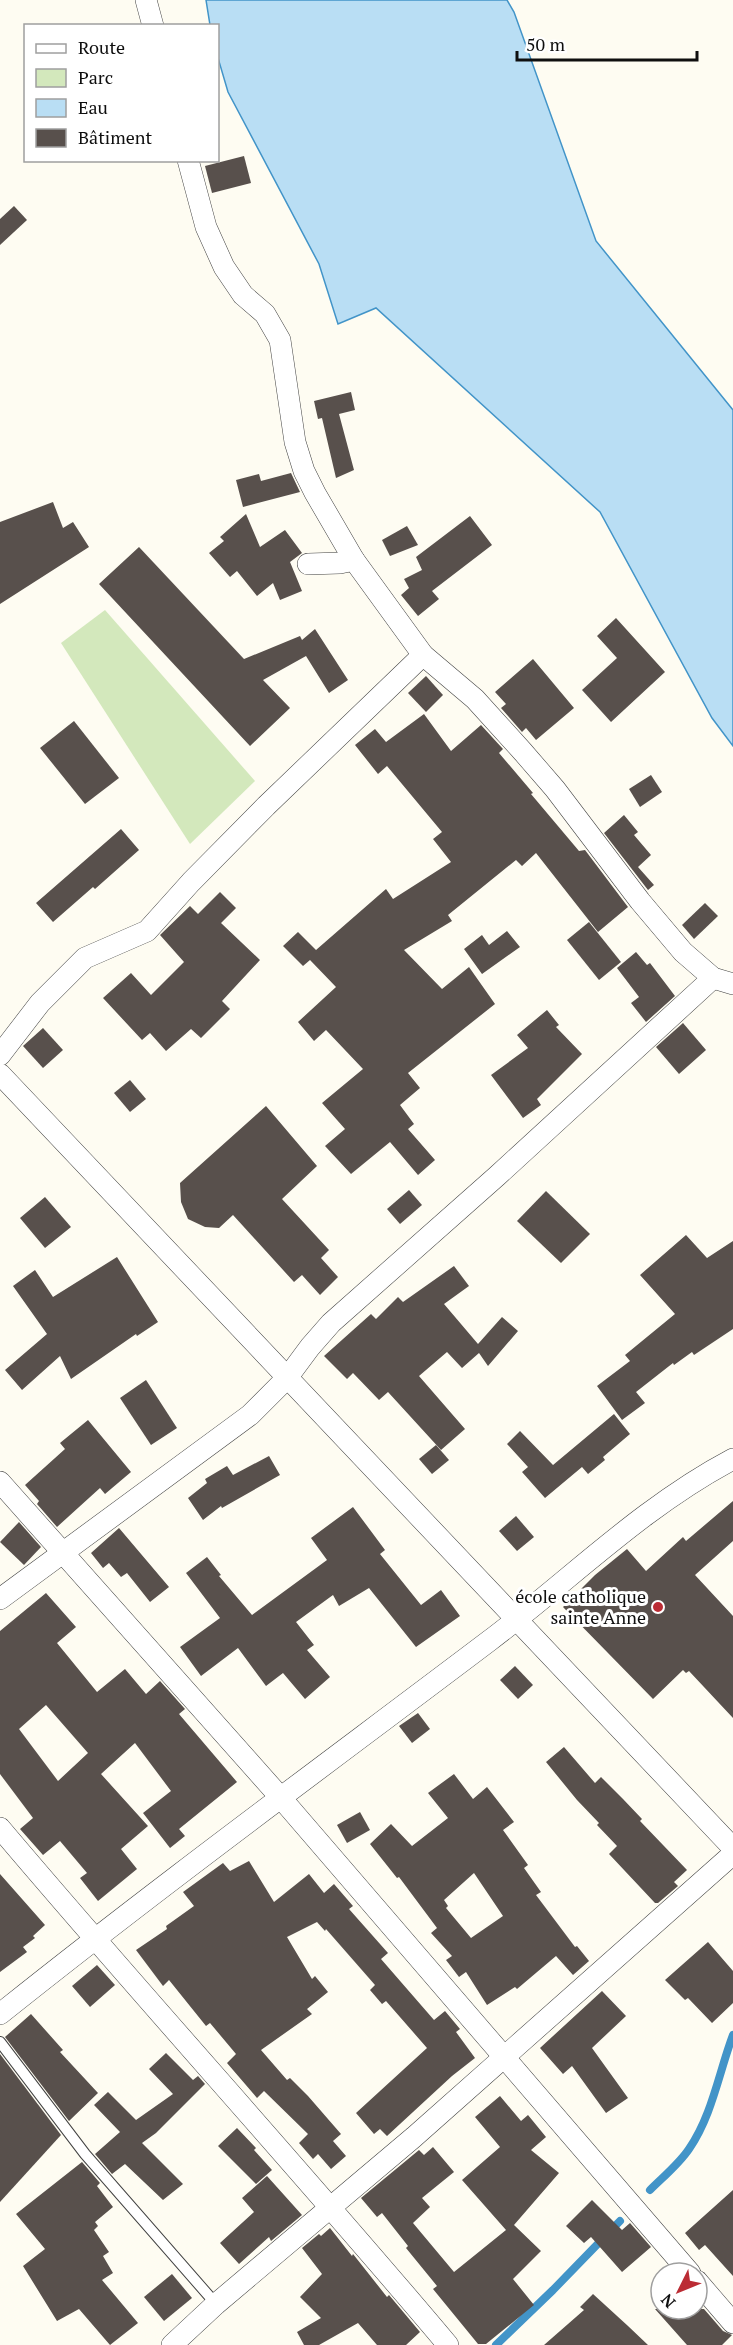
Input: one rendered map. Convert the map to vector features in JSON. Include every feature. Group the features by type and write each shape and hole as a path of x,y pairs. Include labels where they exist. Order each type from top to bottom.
{"street":[{"path":"146,0 152,24"},
{"path":"189,162 207,227 224,267 243,296 265,314 280,340 295,442 304,471 354,560 423,655 475,699 523,752 555,789 640,901 683,952 712,978 733,984"},
{"path":"308,564 354,560"},
{"path":"0,1055 40,1003 86,958 147,931 191,882 266,806 423,655"},
{"path":"0,1599 250,1415 287,1378 331,1323 497,1176 712,978"},
{"path":"0,1074 733,1848"},
{"path":"0,2014 94,1939 517,1620 649,1511 695,1479 733,1460"},
{"path":"0,1482 281,1798 680,2261"},
{"path":"0,1828 94,1939 332,2207 448,2345"},
{"path":"172,2345 216,2304 414,2137 733,1854"},
{"path":"709,2295 733,2322"}],"lane":[{"path":"0,2042 85,2154 216,2304"}],"green space":[{"path":"105,610 255,781 190,844 61,643"}],"water":[{"path":"206,0 507,0 514,12 596,241 733,410 733,746 712,718 600,512 376,308 338,324 319,264 228,92 219,61 219,24 210,24"}],"building":[{"path":"244,156 251,183 212,193 205,166"},
{"path":"14,206 27,220 0,245 0,219"},
{"path":"351,392 355,410 339,414 354,470 336,478 322,418 318,419 314,401"},
{"path":"291,473 300,492 243,507 236,480 259,474 261,481"},
{"path":"53,502 63,528 73,522 89,547 0,604 0,522"},
{"path":"246,514 260,547 285,530 302,553 290,562 302,591 280,600 273,583 257,596 237,571 230,577 209,553 224,541 220,537"},
{"path":"470,516 492,545 432,591 439,599 418,616 401,595 409,588 404,579 422,570 416,557"},
{"path":"407,526 418,545 390,556 382,540"},
{"path":"139,547 244,659 300,636 302,640 315,629 348,680 329,693 306,656 263,680 290,708 250,746 99,584"},
{"path":"616,618 665,672 611,722 582,690 617,658 597,636"},
{"path":"533,659 574,708 536,740 526,728 522,732 501,708 506,704 495,692"},
{"path":"426,676 443,695 426,712 408,693"},
{"path":"424,714 451,751 481,725 503,749 499,753 533,793 531,794 579,851 585,850 628,907 598,932 536,853 522,866 516,860 448,915 452,921 404,950 442,989 469,967 495,1004 408,1073 420,1088 400,1105 414,1124 408,1129 435,1160 418,1175 390,1142 351,1174 325,1146 345,1129 322,1103 363,1069 326,1030 314,1041 298,1022 336,987 310,960 303,966 283,946 298,932 316,950 386,889 393,899 451,862 433,839 442,832 387,766 378,774 355,745 375,729 386,742"},
{"path":"74,721 119,778 85,804 40,748"},
{"path":"651,775 662,792 640,807 629,789"},
{"path":"624,815 638,832 634,835 651,855 638,867 654,885 648,890 604,833"},
{"path":"121,829 139,850 53,922 36,903"},
{"path":"220,892 236,908 221,923 260,960 222,1001 230,1009 201,1038 191,1029 166,1051 150,1033 142,1040 103,998 131,973 151,995 184,962 160,935 190,906 198,914"},
{"path":"705,903 718,916 694,939 682,925"},
{"path":"589,922 621,962 599,980 567,940"},
{"path":"507,931 520,947 482,974 464,949 482,935 489,945"},
{"path":"636,952 647,965 650,963 675,996 646,1022 631,1003 639,997 617,968"},
{"path":"547,1010 559,1025 556,1027 582,1054 537,1099 541,1105 523,1118 491,1075 528,1048 517,1035"},
{"path":"683,1023 706,1050 679,1074 656,1047"},
{"path":"43,1028 63,1050 43,1068 23,1046"},
{"path":"130,1080 146,1099 130,1112 114,1093"},
{"path":"266,1106 317,1166 282,1199 329,1250 321,1258 338,1277 320,1295 302,1275 294,1282 233,1215 219,1228 205,1227 188,1219 181,1202 180,1183"},
{"path":"409,1190 422,1205 400,1224 387,1209"},
{"path":"546,1191 590,1234 561,1263 517,1221"},
{"path":"45,1197 71,1227 45,1248 20,1218"},
{"path":"686,1235 707,1258 733,1241 733,1329 694,1355 692,1352 674,1365 673,1363 636,1392 645,1403 622,1420 597,1386 630,1361 625,1355 675,1314 640,1275"},
{"path":"117,1257 158,1322 137,1336 136,1334 71,1379 60,1356 22,1390 5,1370 47,1334 13,1286 35,1270 53,1297"},
{"path":"454,1266 469,1286 444,1304 478,1344 502,1317 518,1331 488,1366 479,1353 462,1368 447,1352 419,1376 465,1429 441,1450 388,1392 379,1400 353,1373 347,1379 324,1356 371,1314 376,1319 398,1297 403,1302"},
{"path":"146,1380 177,1428 151,1445 120,1398"},
{"path":"614,1414 630,1434 603,1457 605,1460 588,1474 582,1467 545,1498 522,1472 528,1467 507,1444 520,1431 553,1465"},
{"path":"88,1420 131,1472 105,1494 100,1488 57,1527 37,1504 39,1501 25,1485 65,1449 60,1443"},
{"path":"436,1445 449,1460 432,1474 419,1459"},
{"path":"269,1456 280,1475 222,1508 221,1506 203,1520 188,1498 207,1483 205,1479 227,1466 233,1475"},
{"path":"733,1501 733,1541 695,1575 733,1616 733,1718 689,1671 686,1673 683,1670 653,1699 563,1607 595,1575 627,1549 646,1571 683,1537 686,1541"},
{"path":"353,1507 385,1550 380,1554 421,1605 441,1590 460,1616 416,1647 369,1588 339,1606 333,1595 296,1622 314,1645 307,1650 330,1677 305,1699 283,1673 266,1686 238,1648 201,1676 180,1647 220,1618 186,1573 207,1557 221,1575 219,1576 252,1615 327,1560 311,1538"},
{"path":"516,1516 534,1537 517,1551 499,1531"},
{"path":"19,1522 41,1547 24,1565 0,1542"},
{"path":"119,1528 169,1587 150,1602 127,1573 121,1577 109,1563 103,1568 91,1553"},
{"path":"46,1593 76,1627 57,1643 97,1692 125,1669 146,1694 160,1681 185,1709 179,1714 237,1782 179,1829 185,1836 170,1848 143,1813 171,1791 135,1743 101,1774 148,1826 121,1849 137,1869 98,1901 80,1878 87,1873 60,1841 43,1855 20,1829 33,1818 0,1774 0,1631","holes":["46,1705 88,1753 58,1781 19,1729"]},
{"path":"515,1666 533,1685 518,1699 500,1680"},
{"path":"418,1713 430,1729 412,1743 399,1726"},
{"path":"564,1747 595,1783 601,1777 623,1799 642,1819 640,1821 687,1870 674,1882 678,1886 658,1903 655,1903 609,1854 617,1846 546,1762"},
{"path":"454,1774 473,1799 487,1787 514,1822 503,1830 528,1865 524,1868 541,1892 536,1895 575,1947 577,1946 589,1961 573,1975 556,1956 517,1989 515,1987 487,2005 466,1972 459,1977 446,1960 452,1956 431,1933 437,1928 399,1877 397,1878 370,1844 391,1824 412,1846 448,1818 428,1793","holes":["474,1873 503,1916 471,1938 446,1908 448,1906 444,1900"]},
{"path":"360,1812 370,1830 347,1843 337,1825"},
{"path":"249,1861 274,1902 309,1874 324,1893 334,1884 353,1906 349,1909 388,1953 381,1959 434,2020 445,2011 460,2029 456,2032 475,2058 387,2136 380,2129 374,2134 356,2113 427,2048 386,2001 382,2004 370,1990 375,1985 326,1929 325,1931 317,1922 287,1937 312,1979 315,1976 328,1992 307,2009 312,2014 261,2050 287,2080 290,2078 308,2096 341,2134 333,2141 346,2156 331,2169 318,2154 313,2159 299,2143 308,2134 264,2091 257,2098 227,2063 236,2054 210,2023 206,2026 169,1980 163,1986 136,1950 167,1929 166,1926 194,1906 183,1892 223,1863 230,1871"},
{"path":"0,1874 45,1925 33,1936 35,1938 23,1947 27,1952 0,1972"},
{"path":"708,1942 733,1971 733,2003 712,2023 688,1998 685,2000 665,1980"},
{"path":"97,1965 115,1985 90,2007 72,1986"},
{"path":"602,1991 626,2016 592,2048 628,2098 606,2113 572,2066 563,2074 540,2048"},
{"path":"31,2014 63,2050 60,2052 98,2093 69,2121 5,2037"},
{"path":"166,2053 193,2080 198,2076 205,2084 156,2133 142,2143 183,2184 163,2200 125,2164 112,2174 95,2154 120,2132 94,2105 108,2092 136,2120 173,2094 149,2069"},
{"path":"0,2054 61,2135 0,2202"},
{"path":"500,2096 521,2121 528,2115 546,2137 531,2150 559,2173 514,2225 541,2251 513,2279 534,2305 486,2344 478,2344 433,2289 437,2286 406,2248 408,2246 382,2213 377,2217 361,2198 419,2150 424,2155 433,2147 454,2172 422,2198 430,2207 413,2223 454,2272 506,2230 462,2180 500,2147 475,2117"},
{"path":"237,2128 272,2170 256,2184 218,2146"},
{"path":"82,2162 100,2183 97,2186 113,2207 95,2222 98,2226 94,2230 109,2252 103,2256 113,2273 102,2280 138,2323 110,2345 79,2309 57,2321 23,2266 45,2249 16,2214"},
{"path":"267,2176 302,2215 271,2241 269,2237 239,2264 220,2243 254,2212 242,2198"},
{"path":"733,2190 733,2276 705,2245 699,2250 685,2233"},
{"path":"592,2200 622,2230 630,2223 651,2247 622,2272 591,2237 584,2243 566,2226"},
{"path":"330,2228 387,2297 389,2295 420,2332 406,2345 377,2345 358,2323 319,2345 304,2345 297,2332 321,2318 300,2297 322,2274 302,2248"},
{"path":"172,2274 192,2298 164,2321 144,2297"},
{"path":"593,2294 648,2345 544,2345 584,2310 580,2307"},
{"path":"709,2315 723,2331 732,2335 722,2345 687,2345 666,2321 709,2321"}],"waterway":[{"path":"650,2190 681,2160 697,2136 709,2108 733,2035"},
{"path":"496,2345 620,2221"}],"place":[{"name":"école catholique sainte Anne","path":"658,1607"}]}
